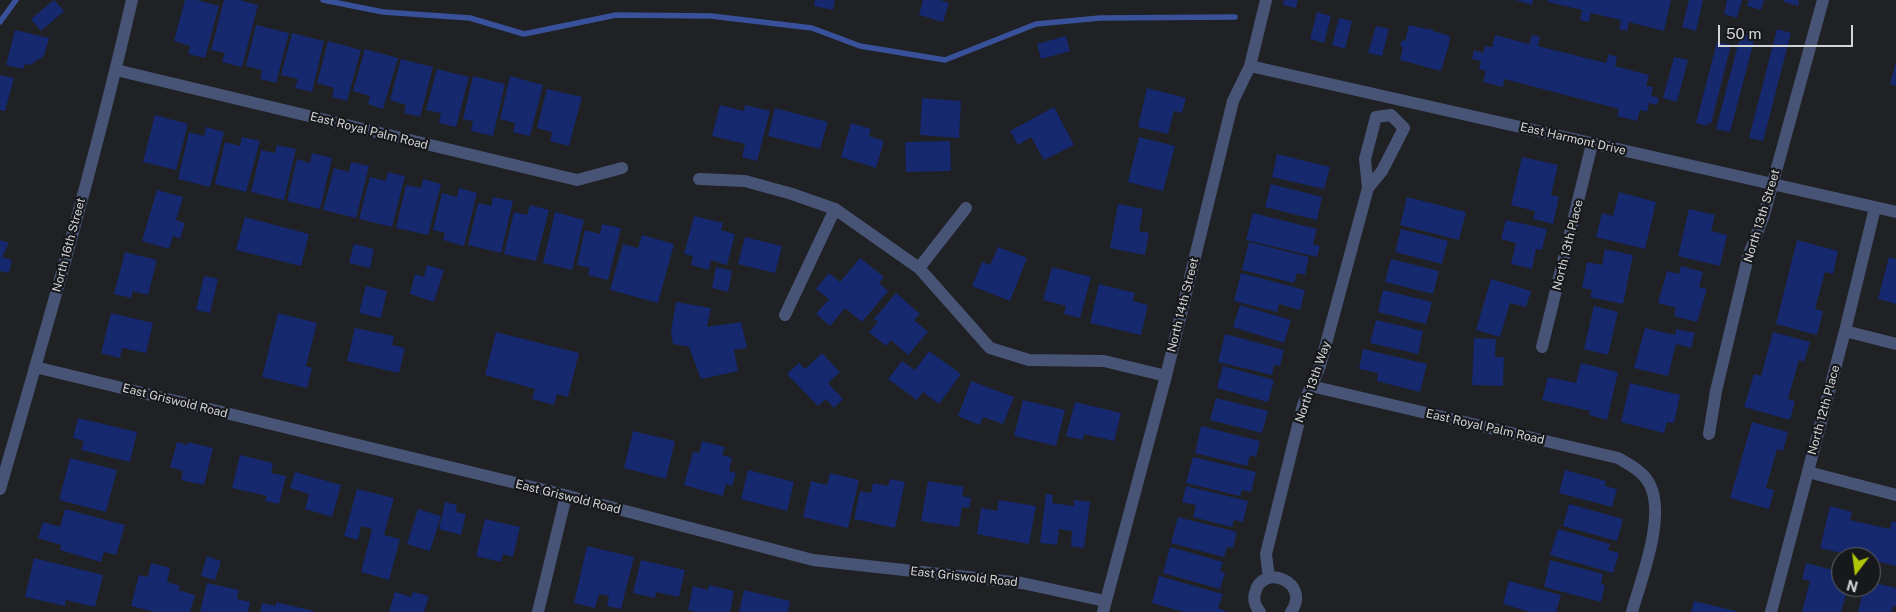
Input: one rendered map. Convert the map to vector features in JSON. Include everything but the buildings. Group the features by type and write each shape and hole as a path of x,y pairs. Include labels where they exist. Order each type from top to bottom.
{"street":[{"name":"North 16th Street","path":"0,489 72,238 116,70 132,0"},
{"name":"North 14th Street","path":"1104,607 1166,376 1234,101 1250,66 1266,0"},
{"name":"North 13th Street","path":"1709,434 1716,391 1748,257 1764,215 1824,0"},
{"name":"East Harmont Drive","path":"1250,66 1896,212"},
{"name":"East Royal Palm Road","path":"116,70 577,180 622,168"},
{"path":"1392,115 1396,98"},
{"name":"North 13th Way","path":"1269,578 1266,554 1303,405 1320,366 1368,188 1365,159 1376,117 1392,115 1404,128 1382,171 1368,188"},
{"name":"North 13th Place","path":"1542,347 1592,144"},
{"path":"699,179 745,181 792,194 835,210 919,268 990,348 1029,360 1104,362 1166,376"},
{"path":"919,268 966,208"},
{"name":"North 12th Place","path":"1770,612 1845,332 1875,208"},
{"path":"785,315 835,210"},
{"path":"1845,332 1896,344"},
{"name":"East Griswold Road","path":"35,367 566,496 814,560 1022,583 1104,607"},
{"name":"East Royal Palm Road","path":"1312,386 1618,458 1636,469 1650,485 1656,512 1654,531 1632,612"},
{"path":"1808,472 1896,495"},
{"path":"538,612 566,496"},
{"path":"1260,612 1255,604 1255,592 1258,586 1269,578 1282,578 1293,586 1296,599 1291,612"}],"waterway":[{"path":"0,22 16,0"},
{"path":"323,0 383,12 470,18 524,34 616,15 711,16 812,28 860,46 945,60 1036,24 1100,18 1235,17"}]}
